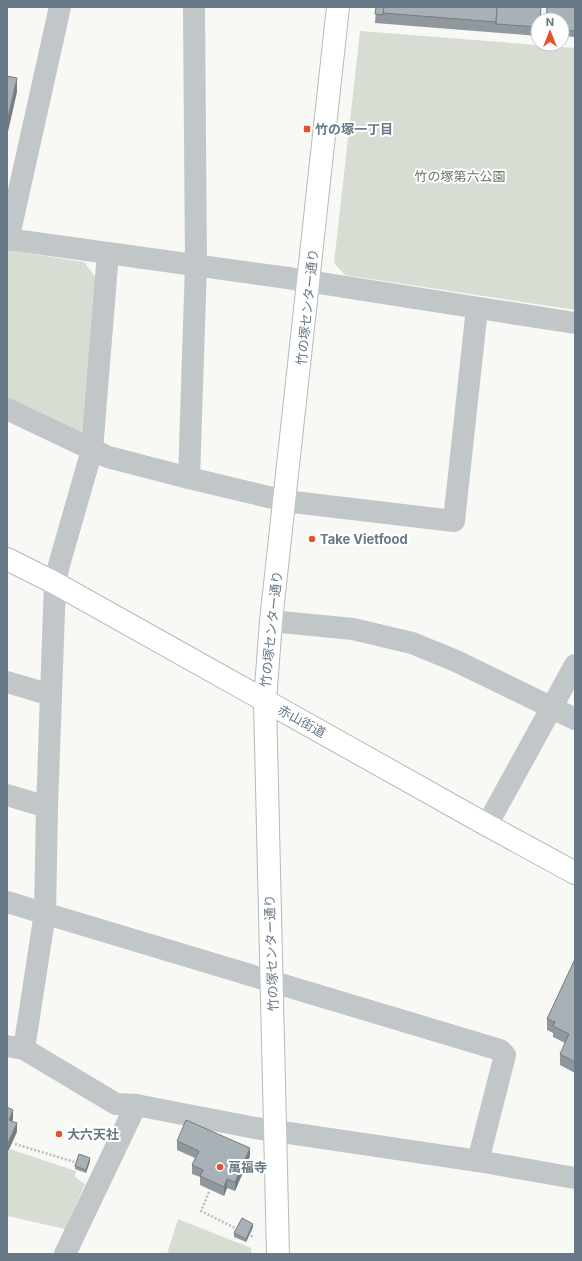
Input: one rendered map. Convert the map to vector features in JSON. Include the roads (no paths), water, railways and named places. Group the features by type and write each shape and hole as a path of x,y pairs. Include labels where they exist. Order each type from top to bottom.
{"street":[{"path":"60,7 8,240 310,281 575,323"},
{"path":"189,478 196,265 194,7"},
{"name":"竹の塚センター通り","path":"278,1254 265,701 271,621 310,281 338,7"},
{"path":"108,253 92,450 55,583 47,807 45,913 15,1048 116,1104 136,1105 275,1131 478,1161 575,1178"},
{"path":"7,409 108,457 189,478 285,501 454,521 477,308"},
{"name":"赤山街道","path":"7,559 55,583 487,825 575,872"},
{"path":"271,621 353,629 412,643 456,661 575,719"},
{"path":"487,825 575,665"},
{"path":"7,682 51,696"},
{"path":"7,795 47,807"},
{"path":"7,902 272,982 373,1010 500,1050 505,1055 478,1161"},
{"path":"65,1254 136,1105"}],"place":[{"name":"竹の塚一丁目","path":"307,129"},
{"name":"Take Vietfood","path":"312,539"},
{"name":"大六天社","path":"59,1134"},
{"name":"萬福寺","path":"220,1167"}],"park label":[{"name":"竹の塚第六公園","path":"460,176"}]}
